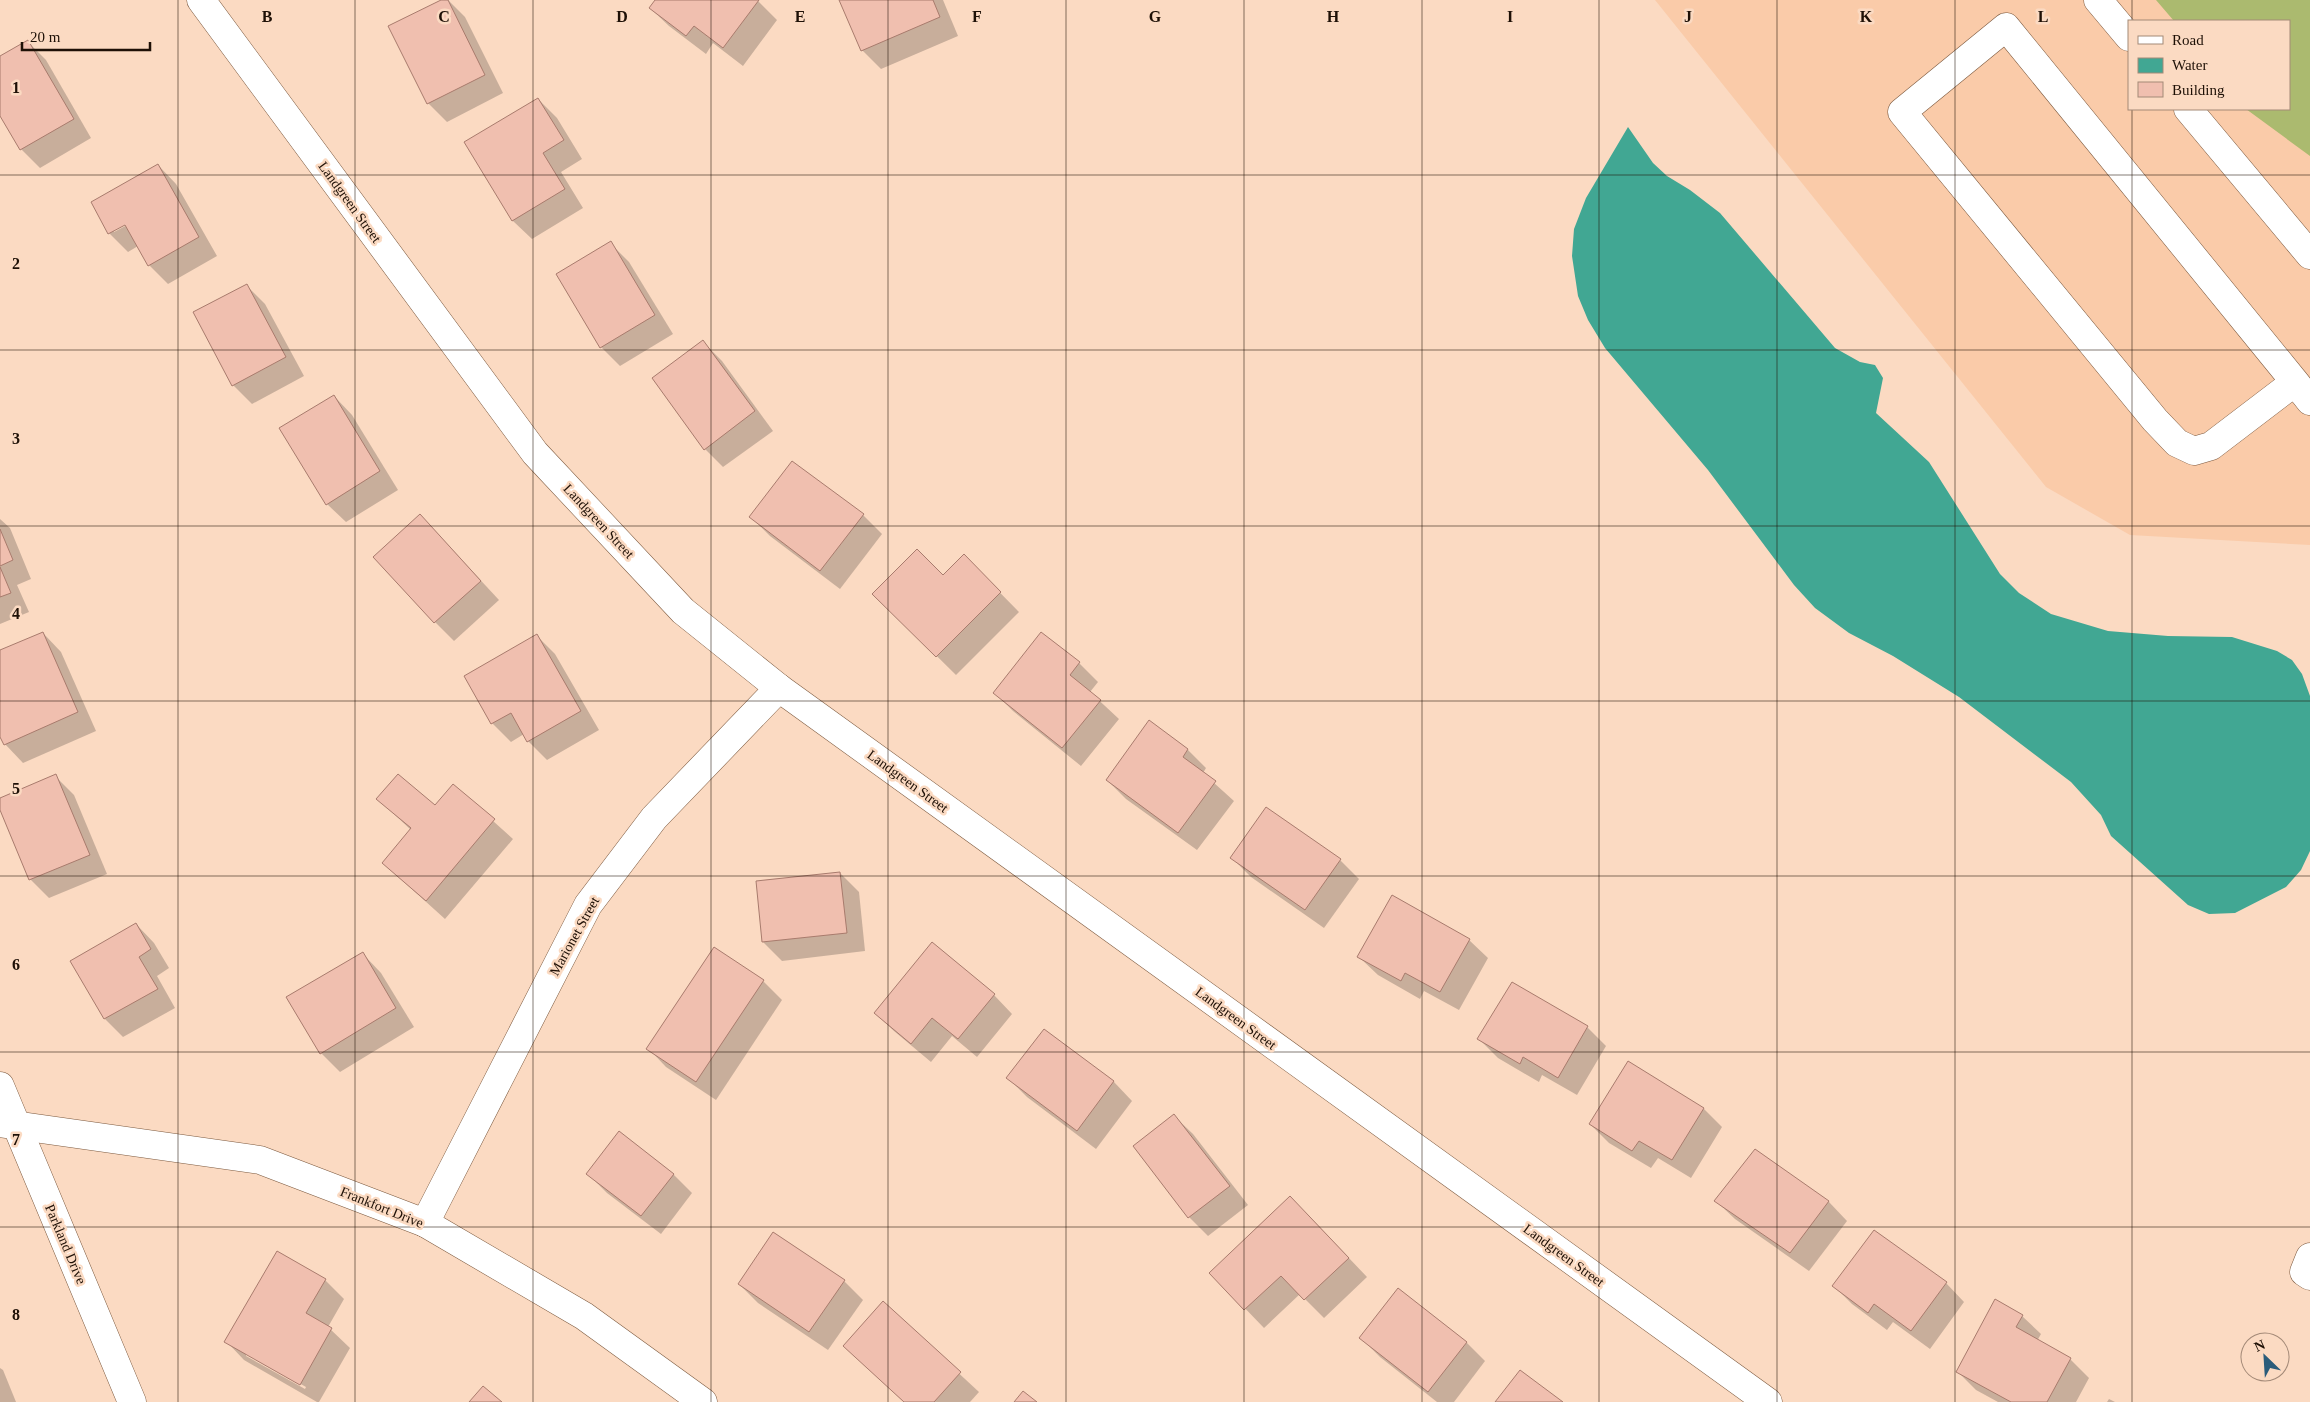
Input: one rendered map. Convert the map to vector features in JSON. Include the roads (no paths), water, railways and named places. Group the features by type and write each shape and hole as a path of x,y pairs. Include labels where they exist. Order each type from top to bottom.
{"street":[{"name":"Landgreen Street","path":"201,0 535,453 683,611 779,688 1768,1402"},
{"path":"2098,0 2128,36"},
{"path":"2006,27 2302,391 2212,446 2194,451 2177,442 2155,420 1902,112 2006,27"},
{"path":"2189,110 2310,256"},
{"name":"Marionet Street","path":"424,1223 588,905 654,818 779,688"},
{"name":"Parkland Drive","path":"0,1086 8,1124 132,1402"},
{"name":"Frankfort Drive","path":"8,1124 260,1160 424,1223 584,1316 704,1402"},
{"path":"2310,1257 2304,1272 2310,1276"}],"water":[{"path":"1628,127 1653,163 1667,176 1690,190 1720,213 1835,348 1860,362 1875,365 1883,378 1876,413 1929,462 2000,574 2019,593 2051,614 2108,631 2168,636 2232,637 2277,651 2292,660 2302,674 2310,696 2310,851 2301,870 2286,887 2235,913 2209,914 2188,905 2111,836 2101,815 2071,782 1959,697 1893,656 1849,633 1815,608 1794,585 1708,470 1605,348 1588,320 1578,296 1572,256 1574,229 1586,198"}]}
